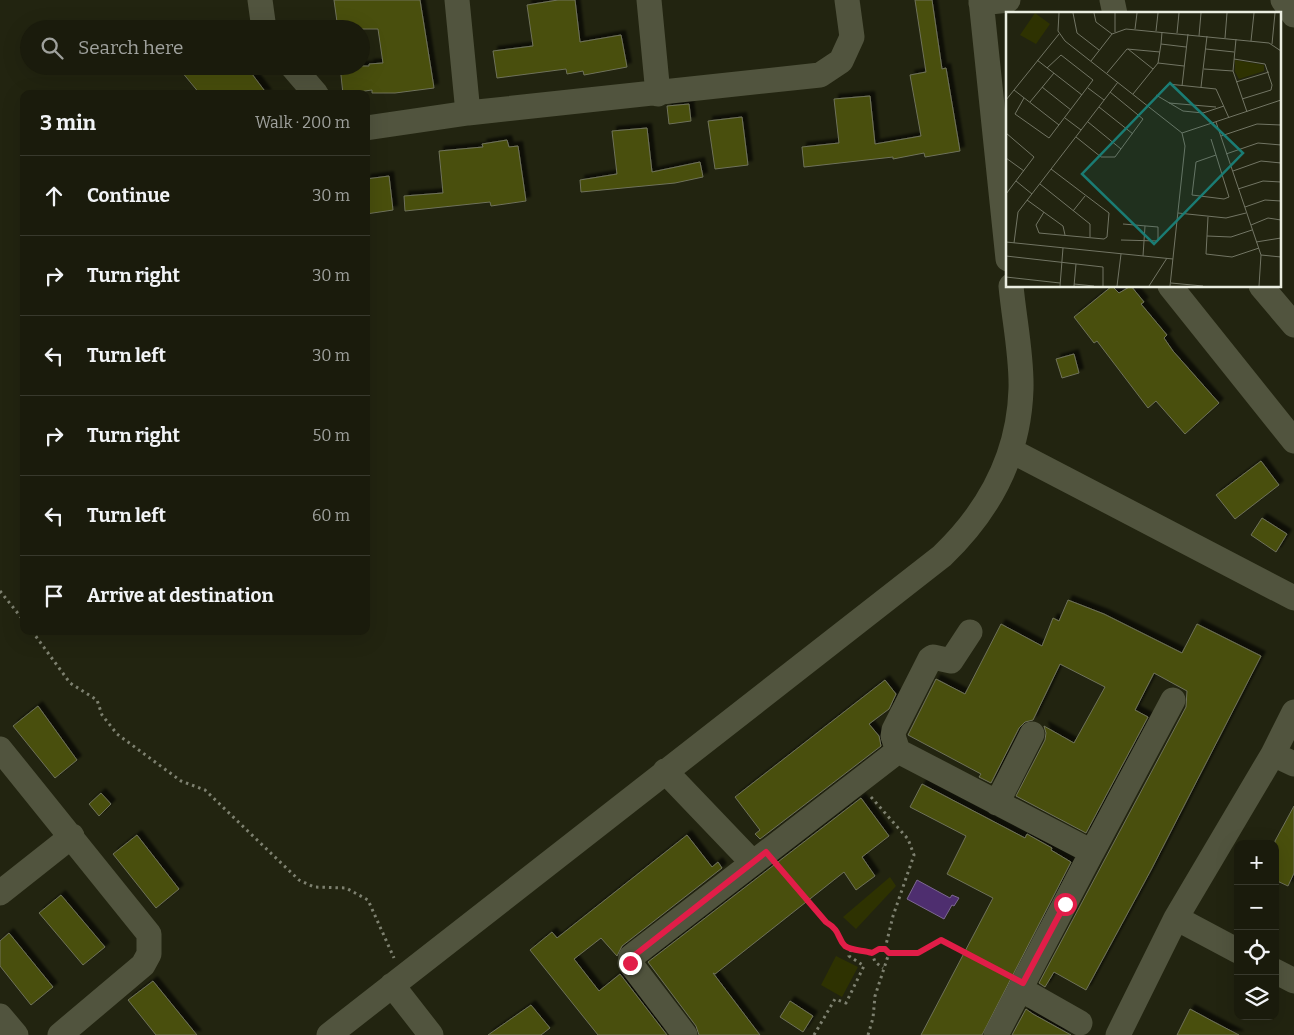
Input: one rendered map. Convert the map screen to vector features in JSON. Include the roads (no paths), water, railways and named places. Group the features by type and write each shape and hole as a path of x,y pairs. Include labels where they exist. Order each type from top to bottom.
{"street":[{"path":"260,0 263,20"},
{"path":"457,0 468,113"},
{"path":"648,0 658,94"},
{"path":"370,127 468,113 658,94 820,75 841,61 852,37 848,0"},
{"path":"1006,240 981,1 1008,0"},
{"path":"1283,0 1294,15"},
{"path":"300,75 313,90"},
{"path":"329,1035 942,556 962,536 994,492 1012,451 1018,424 1021,387 1010,288"},
{"path":"1172,288 1294,441"},
{"path":"1263,288 1294,325"},
{"path":"1012,451 1294,598"},
{"path":"970,632 951,661 933,657 930,659 894,730 893,736 898,751 1092,852"},
{"path":"996,1035 1173,700"},
{"path":"1118,1035 1176,918 1284,759 1294,712"},
{"path":"997,803 1032,734"},
{"path":"0,749 72,836 149,934 149,954 143,965 60,1035"},
{"path":"685,1035 630,960 898,751"},
{"path":"665,771 759,858"},
{"path":"0,893 72,836"},
{"path":"1176,918 1234,949"},
{"path":"1279,973 1294,981"},
{"path":"397,981 431,1035"},
{"path":"1022,986 1080,1023"},
{"path":"0,1016 16,1035"}]}
